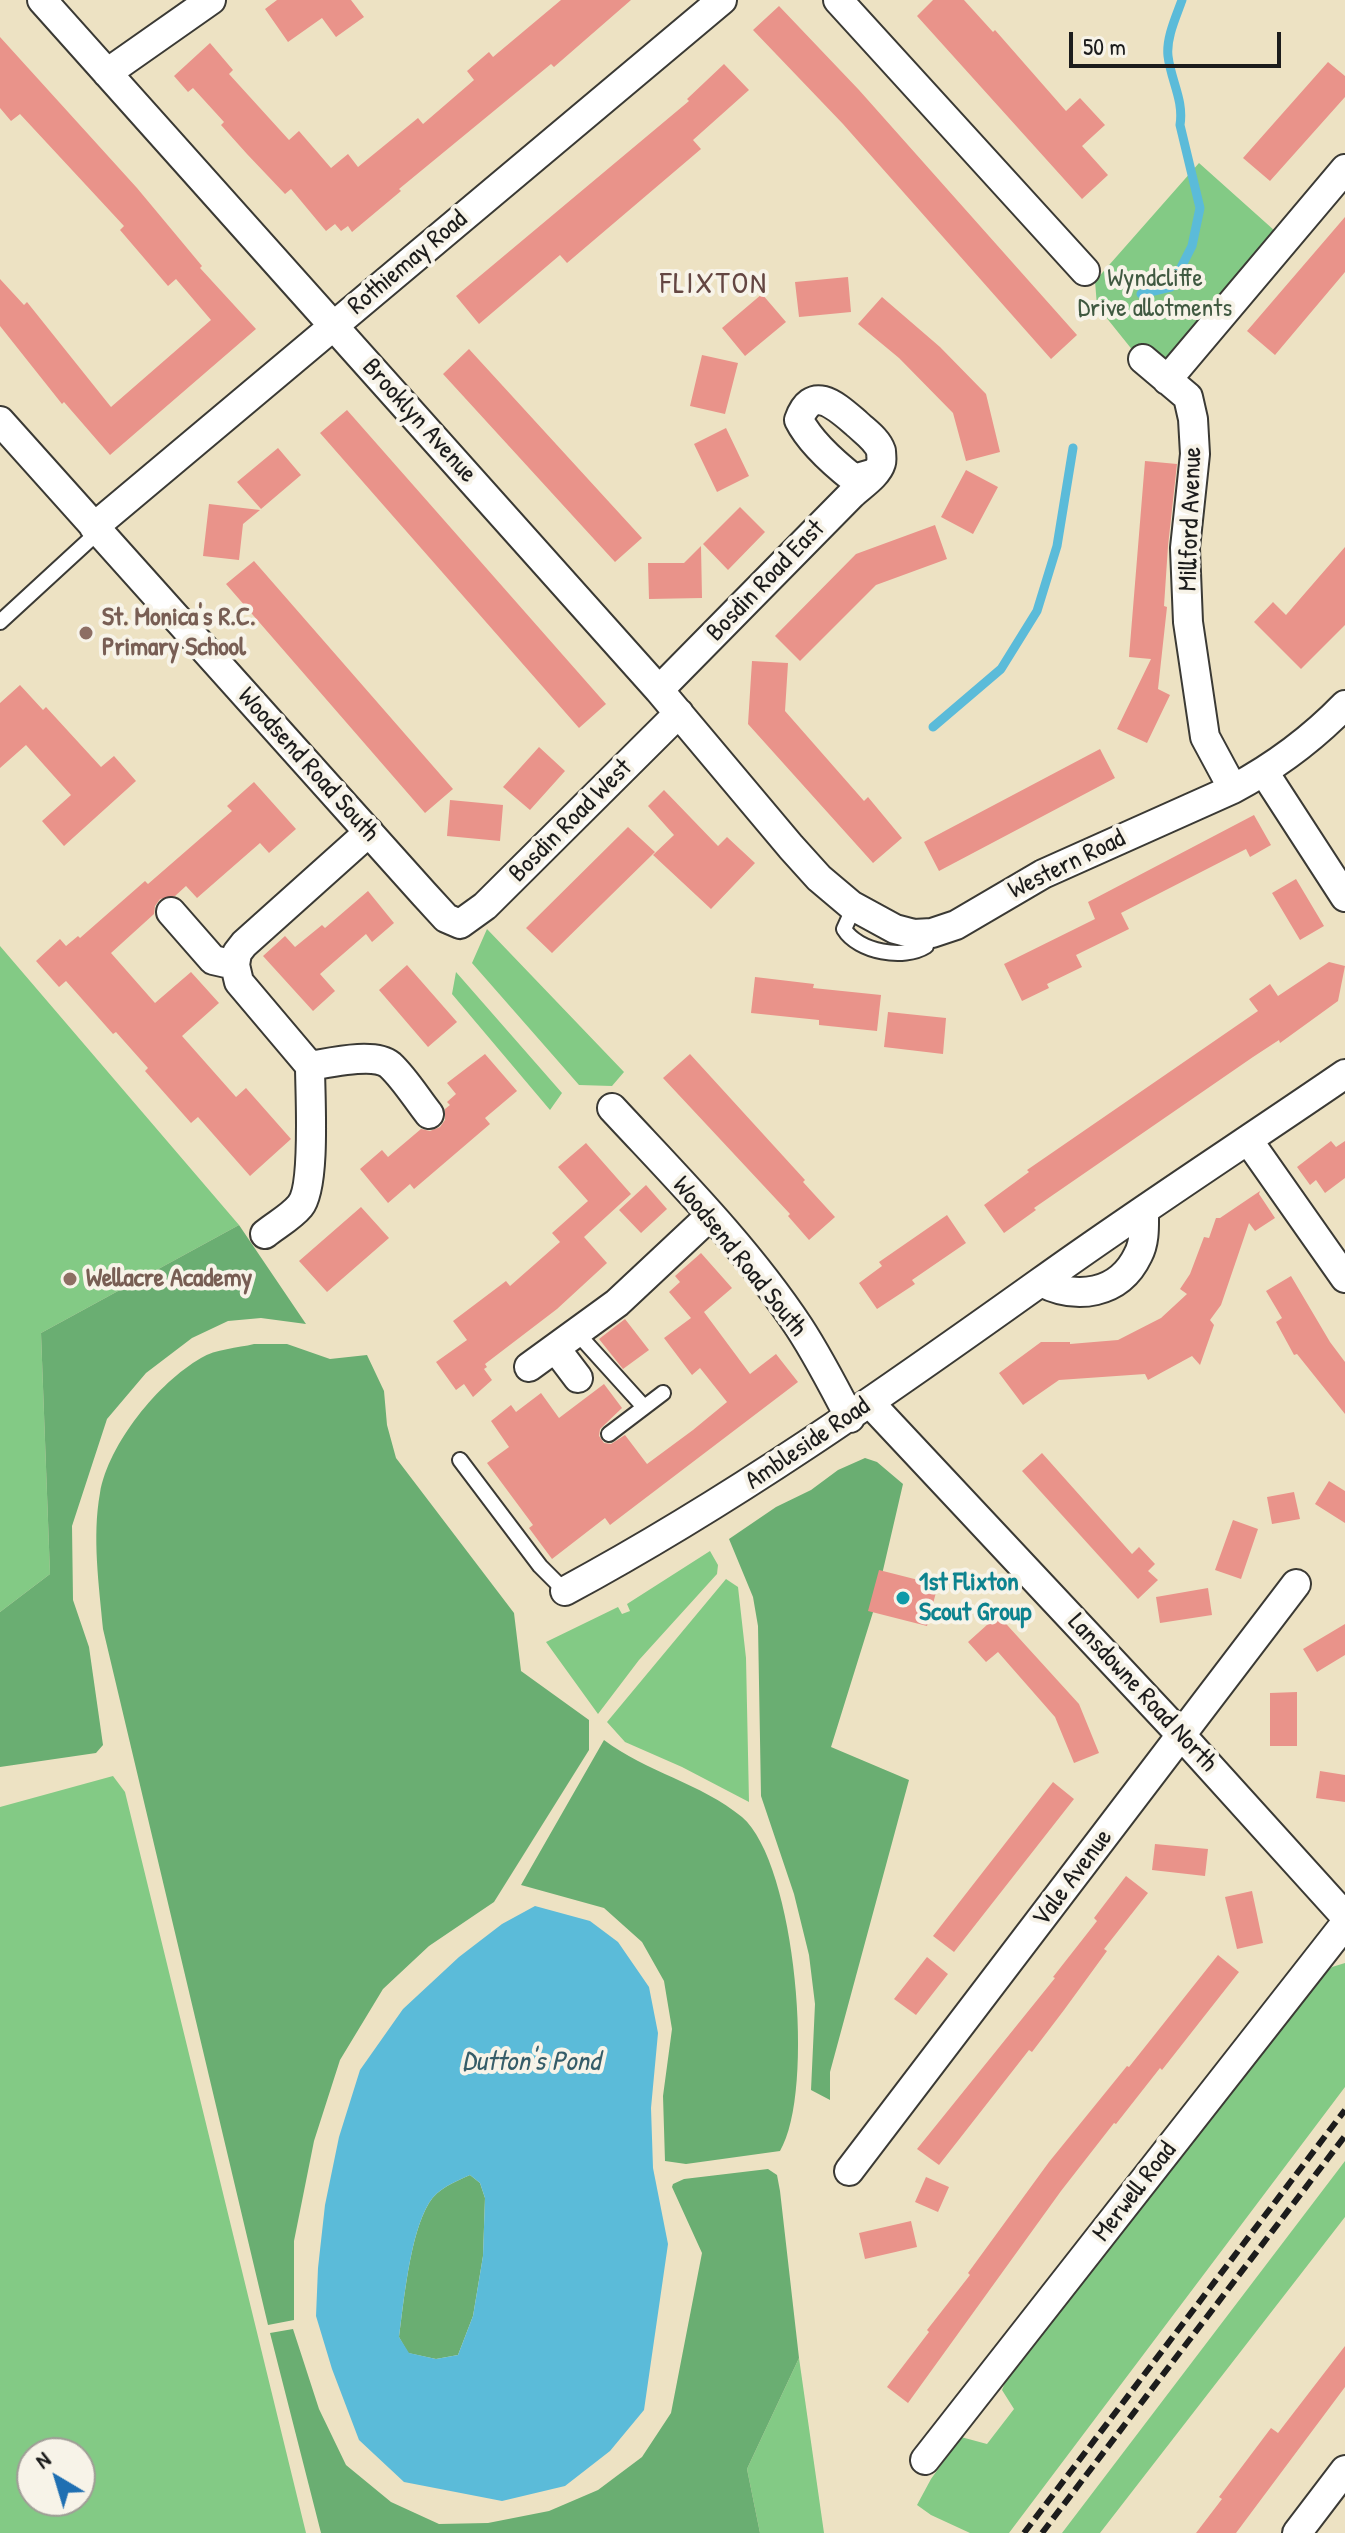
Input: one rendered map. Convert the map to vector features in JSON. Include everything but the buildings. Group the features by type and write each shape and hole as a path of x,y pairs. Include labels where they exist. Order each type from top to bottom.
{"street":[{"name":"Brooklyn Avenue","path":"42,0 659,690 791,847"},
{"path":"107,73 211,0"},
{"name":"Rothiemay Road","path":"96,529 722,0"},
{"path":"838,0 1085,271"},
{"path":"1167,380 1345,169"},
{"name":"Millford Avenue","path":"1143,359 1188,397 1193,419 1195,454 1185,548 1188,622 1205,737 1233,789"},
{"name":"Woodsend Road South","path":"0,421 446,918 460,924"},
{"name":"Bosdin Road East","path":"659,690 875,473"},
{"name":"Western Road","path":"791,847 819,878 854,907 895,929 928,934 956,925 1043,874 1233,789 1264,772 1345,705"},
{"name":"Bosdin Road West","path":"460,924 485,906 679,713"},
{"path":"1264,772 1345,897"},
{"path":"265,1234 300,1207 305,1198 309,1168 310,1066 239,982 235,965 237,953 369,832"},
{"path":"171,912 213,960 235,965"},
{"path":"310,1066 370,1059 387,1063 429,1114"},
{"name":"Ambleside Road","path":"565,1591 710,1509 860,1410 1345,1074"},
{"name":"Woodsend Road South","path":"612,1108 711,1215 798,1326 821,1363 860,1410"},
{"path":"1248,1140 1345,1278"},
{"path":"1041,1282 1058,1291 1079,1293 1095,1292 1117,1281 1139,1255 1144,1211"},
{"path":"529,1367 617,1303 711,1215"},
{"path":"566,1341 578,1378"},
{"name":"Lansdowne Road North","path":"860,1410 1182,1736 1345,1916"},
{"name":"Vale Avenue","path":"849,2171 1296,1584"},
{"name":"Merwell Road","path":"925,2460 1345,1924"},
{"path":"1297,2533 1345,2470"}],"lane":[{"path":"0,622 96,529"},
{"path":"566,1341 644,1407"},
{"path":"609,1434 663,1393"},
{"path":"460,1460 540,1566 565,1591"}],"green space":[{"name":"Wyndcliffe Drive allotments","path":"1199,163 1275,231 1165,363 1134,352 1097,306 1095,281"},
{"path":"487,929 624,1072 612,1086 579,1085 472,963"},
{"name":"Wellacre Academy","path":"0,946 239,1225 41,1333 50,1574 0,1612"},
{"path":"456,972 562,1093 550,1110 452,994"},
{"path":"239,1225 306,1324 261,1318 228,1321 192,1338 146,1373 107,1419 72,1526 73,1600 89,1647 103,1745 96,1753 0,1767 0,1612 50,1574 41,1333"},
{"path":"254,1344 287,1344 330,1359 367,1355 384,1391 387,1425 396,1458 514,1613 521,1671 589,1720 589,1750 494,1902 429,1946 383,1989 340,2060 314,2141 294,2241 294,2320 268,2325 103,1629 96,1544 100,1493 105,1474 138,1416 168,1383 201,1358"},
{"path":"865,1458 877,1462 903,1484 874,1609 831,1747 909,1780 830,2072 830,2100 811,2090 815,2004 809,1955 794,1894 761,1796 758,1626 753,1597 729,1539 776,1507 811,1490 838,1470"},
{"path":"710,1551 718,1565 717,1574 639,1660 598,1714 546,1642 618,1607 622,1614 630,1611 627,1604"},
{"path":"726,1579 738,1587 746,1658 749,1802 625,1742 607,1722"},
{"path":"604,1740 638,1761 726,1805 742,1817 761,1842 776,1880 795,1979 797,2080 791,2122 780,2151 686,2164 665,2161 663,2096 672,2029 664,1981 642,1942 604,1908 521,1885"},
{"path":"113,1776 125,1792 306,2533 0,2533 0,1807"},
{"path":"1345,1963 1345,2087 1009,2533 970,2533 917,2505 961,2437 987,2444 1014,2409 1002,2390 1006,2380 1318,1979 1332,1967"},
{"path":"1345,2161 1345,2217 1100,2533 1062,2533"},
{"path":"768,2169 777,2175 780,2191 799,2358 747,2469 760,2533 321,2533 270,2333 293,2329 319,2409 346,2465 391,2502 439,2524 488,2523 549,2511 598,2490 642,2457 671,2413 702,2253 673,2184 684,2179"},
{"path":"470,2175 480,2183 485,2198 483,2256 473,2316 458,2355 436,2359 408,2353 399,2337 409,2268 422,2216 437,2193"},
{"path":"799,2358 824,2533 760,2533 747,2469"}],"water":[{"name":"Dutton's Pond","path":"535,1906 590,1921 618,1942 649,1987 658,2033 651,2108 653,2168 668,2244 644,2410 610,2451 565,2486 502,2501 404,2482 359,2440 316,2316 325,2205 339,2137 360,2070 403,2009 459,1957 502,1924","holes":["470,2175 480,2183 485,2198 483,2256 473,2316 458,2355 436,2359 409,2353 399,2337 409,2268 422,2216 437,2193 447,2186"]}],"waterway":[{"path":"1141,294 1171,287 1192,246 1200,208 1180,125 1179,99 1168,56 1170,35 1182,0"},
{"path":"933,727 1001,669 1037,611 1057,546 1073,448"}],"railway":[{"path":"1024,2533 1345,2110"},
{"path":"1042,2533 1345,2136"}],"place":[{"name":"St. Monica's R.C. Primary School","path":"86,633"},
{"name":"Wellacre Academy","path":"70,1279"},
{"name":"1st Flixton Scout Group","path":"903,1598"}],"district":[{"name":"FLIXTON","path":"714,285"}]}
